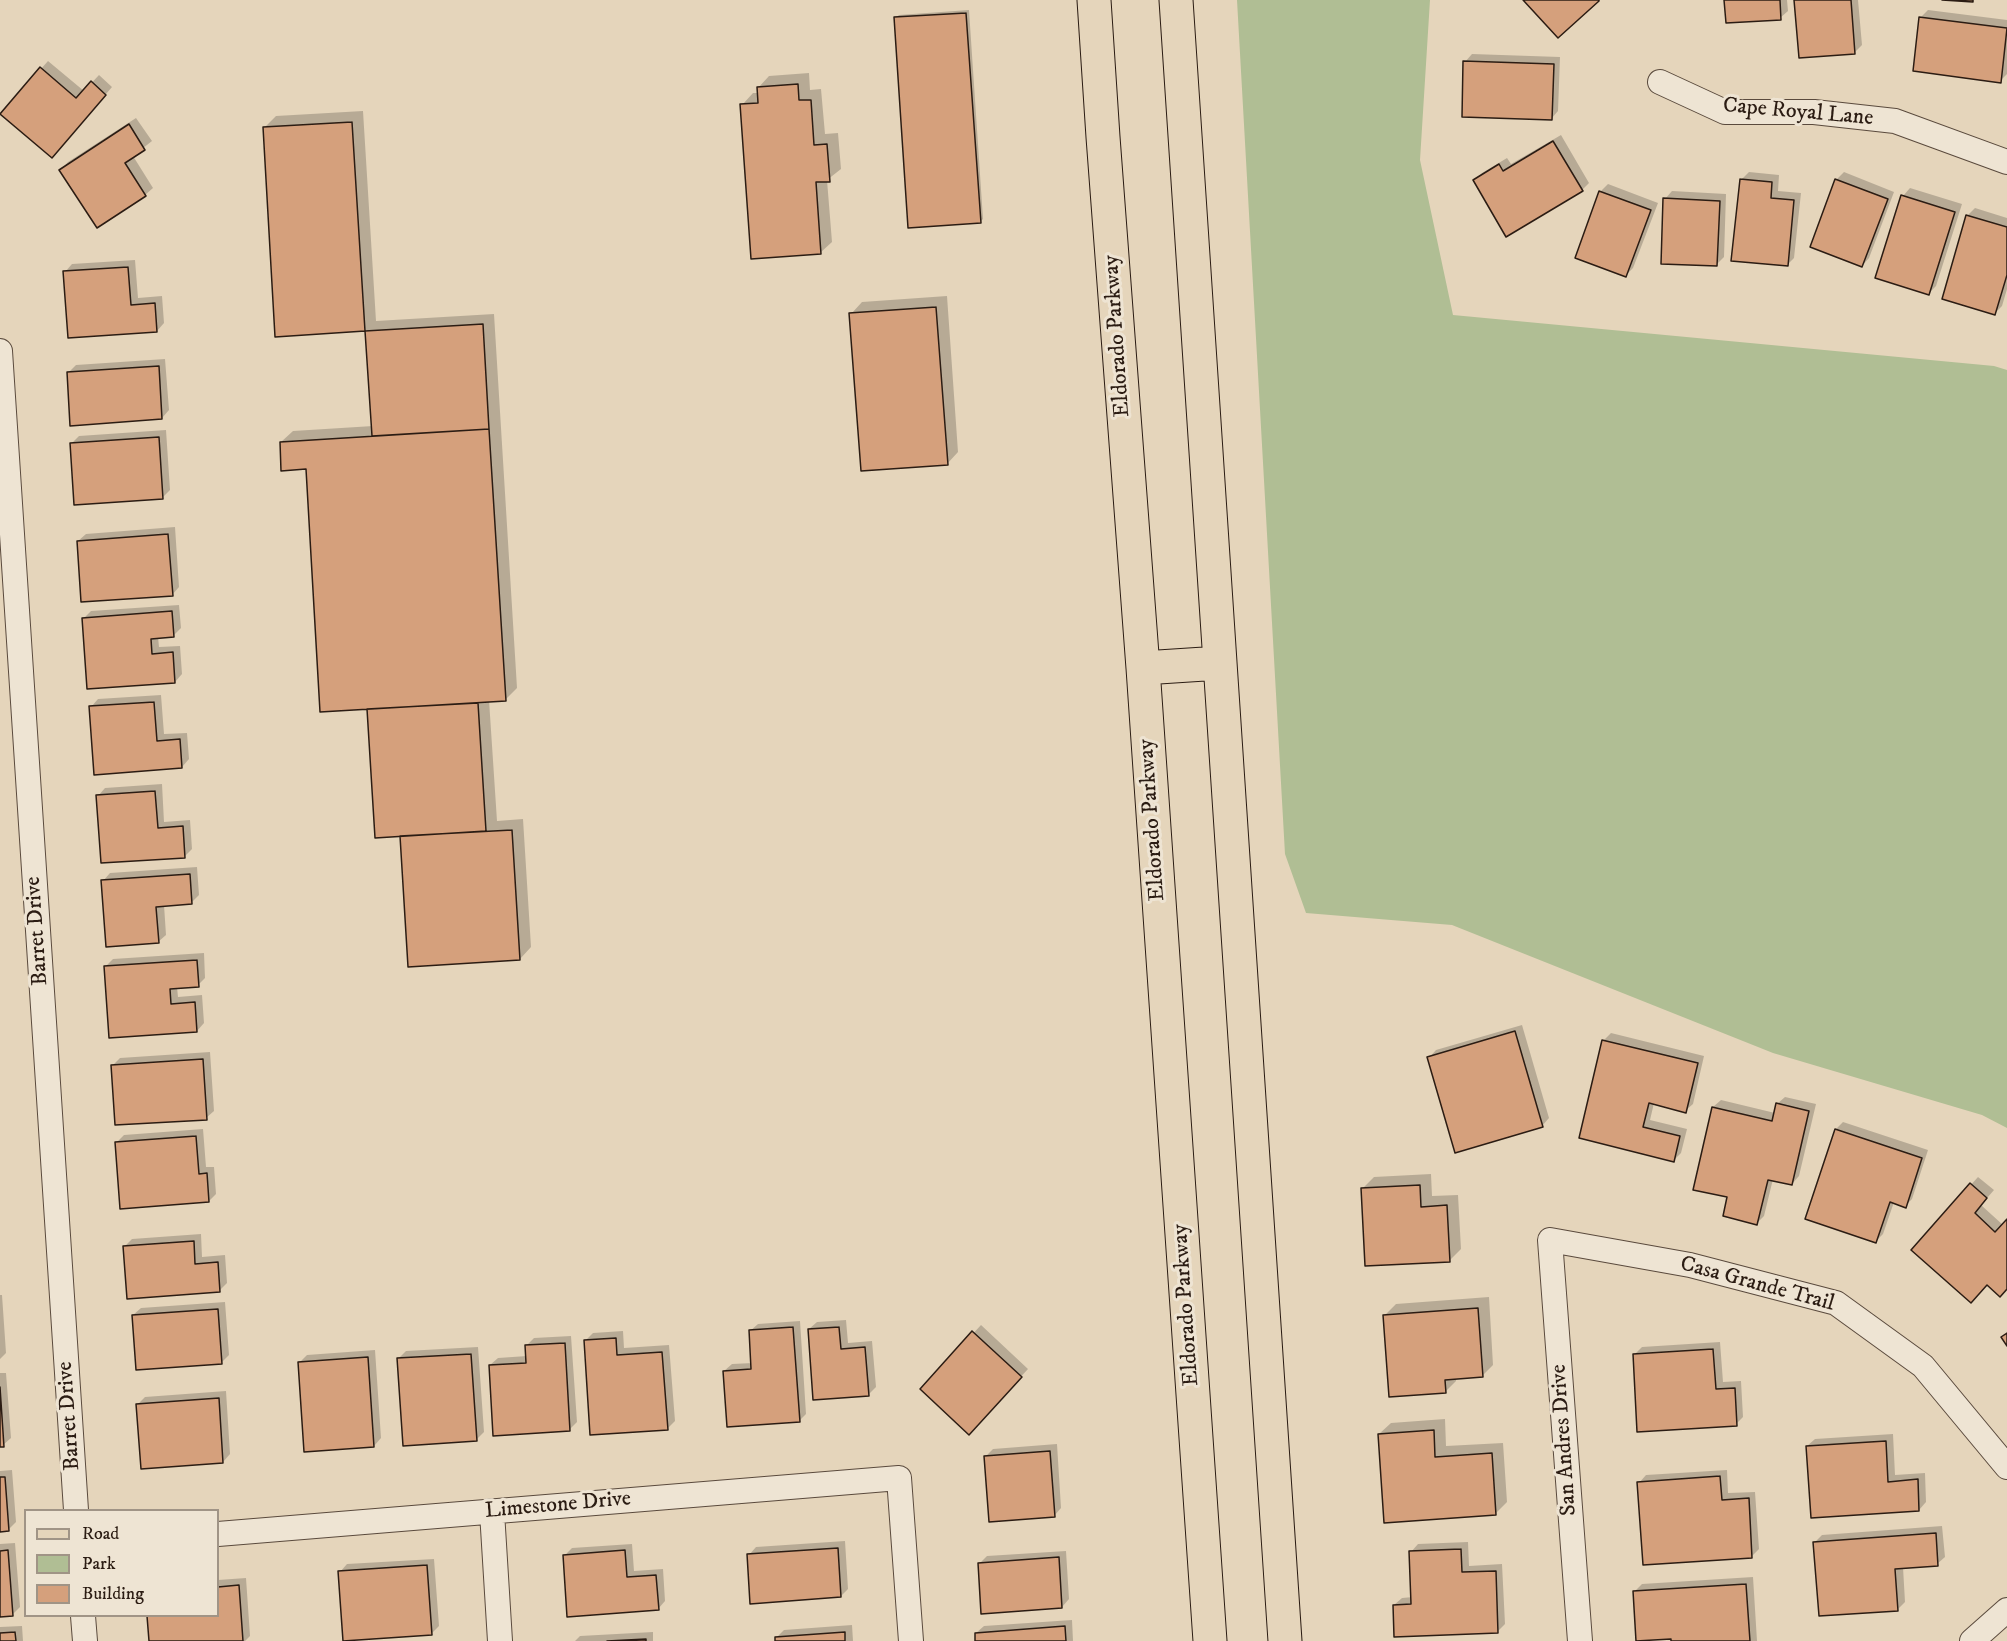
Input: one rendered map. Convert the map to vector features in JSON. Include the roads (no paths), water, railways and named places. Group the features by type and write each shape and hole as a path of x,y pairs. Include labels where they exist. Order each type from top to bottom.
{"main road":[{"name":"Eldorado Parkway","path":"1094,0 1210,1641"},
{"path":"1176,0 1285,1641"},
{"path":"1143,668 1221,663"}],"street":[{"name":"Cape Royal Lane","path":"1660,82 1725,112 1814,112 1895,121 2007,162"},
{"name":"Barret Drive","path":"0,351 76,1509"},
{"name":"Casa Grande Trail","path":"1550,1240 1690,1265 1836,1303 1923,1366 2007,1467"},
{"name":"San Andres Drive","path":"1550,1240 1580,1641"},
{"name":"Limestone Drive","path":"219,1534 899,1478 911,1641"},
{"path":"492,1512 500,1641"},
{"path":"1972,1641 2007,1610"},
{"path":"83,1617 85,1641"}]}
